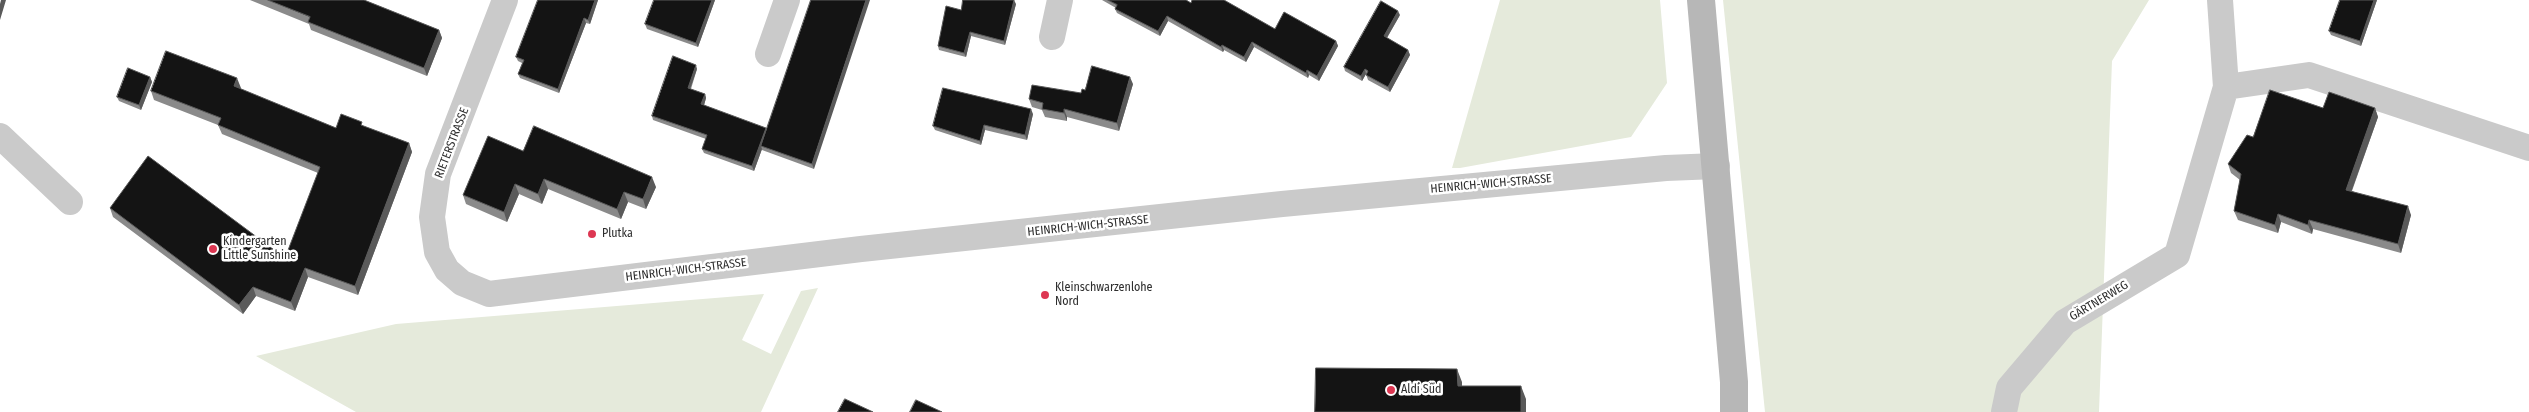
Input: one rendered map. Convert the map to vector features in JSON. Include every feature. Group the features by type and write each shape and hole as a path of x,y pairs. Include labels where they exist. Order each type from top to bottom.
{"main road":[{"path":"1701,0 1717,166 1734,382 1734,412"}],"street":[{"name":"RIETERSTRASSE","path":"462,283 447,270 437,252 432,217 438,174 506,0"},
{"path":"768,54 787,0"},
{"path":"1052,37 1060,0"},
{"path":"2220,0 2226,87 2309,75 2529,148"},
{"name":"GÄRTNERWEG","path":"2004,412 2009,388 2065,322 2178,255 2226,87"},
{"path":"0,136 70,202"},
{"name":"HEINRICH-WICH-STRASSE","path":"462,283 489,294 861,249 1282,204 1666,168 1717,166"}],"shaded area":[{"path":"1500,0 1660,0 1667,83 1631,137 1452,168"},
{"path":"1723,0 2149,0 2112,61 2099,412 1765,412"},
{"path":"818,288 761,412 356,412 256,356 396,324 764,294 742,340 771,354 801,291"}],"building":[{"path":"268,0 364,0 439,30 424,68 308,22 310,17"},
{"path":"538,0 595,0 588,20 584,18 558,89 518,74 524,60 516,57"},
{"path":"654,0 712,0 696,43 645,24"},
{"path":"811,0 866,0 812,164 761,146"},
{"path":"963,0 1014,0 1004,41 970,32 964,53 938,46 946,6 961,10"},
{"path":"1108,0 1186,0 1191,3 1192,0 1224,0 1275,29 1284,12 1336,41 1317,76 1307,70 1306,73 1252,42 1244,57 1222,45 1221,47 1167,16 1158,31 1115,9 1117,5"},
{"path":"2340,0 2374,0 2360,41 2329,31"},
{"path":"1381,1 1398,11 1384,36 1408,50 1388,87 1366,75 1368,71 1365,69 1361,76 1344,67"},
{"path":"166,51 237,78 234,86 336,128 341,114 362,122 361,125 409,143 355,286 305,268 291,302 253,287 239,305 110,208 148,156 285,258 320,167 218,125 221,118 151,91"},
{"path":"673,56 696,65 688,88 705,94 701,104 766,128 752,166 702,149 707,135 652,116"},
{"path":"1092,66 1130,77 1117,123 1064,109 1064,113 1042,109 1043,103 1029,99 1032,85 1081,93 1082,89 1085,90"},
{"path":"128,68 150,77 139,105 117,97"},
{"path":"943,88 1031,109 1025,135 984,125 980,141 933,126"},
{"path":"2270,90 2323,108 2329,92 2375,108 2346,190 2408,206 2398,244 2309,220 2308,225 2278,214 2275,225 2234,211 2241,174 2228,164 2247,135 2253,137"},
{"path":"534,126 652,177 643,199 624,192 617,209 544,179 538,194 515,184 504,212 463,195 488,136 523,151"},
{"name":"Aldi Süd","path":"1316,368 1457,369 1458,386 1521,386 1521,412 1315,412"},
{"path":"845,399 873,412 838,412"},
{"path":"916,400 942,412 910,412"}],"place":[{"name":"Plutka","path":"592,234"},
{"name":"Kindergarten Little Sunshine","path":"213,249"},
{"name":"Kleinschwarzenlohe Nord","path":"1045,295"},
{"name":"Aldi Süd","path":"1391,390"}]}
